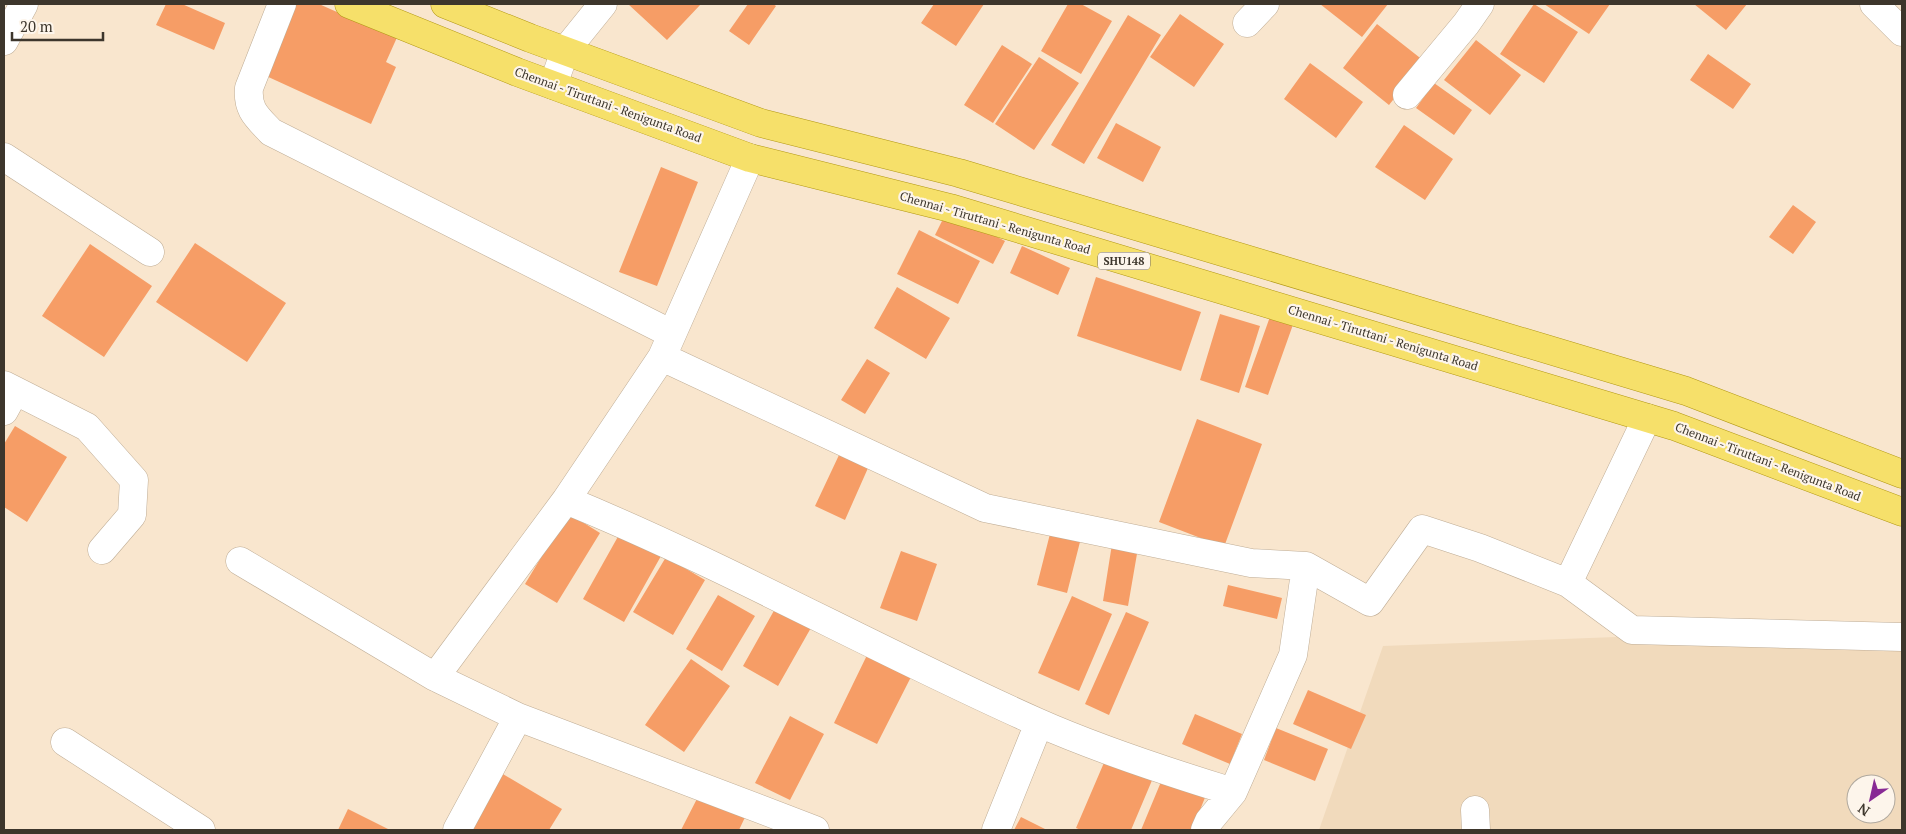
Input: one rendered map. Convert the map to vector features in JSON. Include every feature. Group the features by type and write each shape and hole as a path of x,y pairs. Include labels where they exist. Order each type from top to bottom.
{"main road":[{"name":"Chennai - Tiruttani - Renigunta Road","path":"348,4 553,86 750,158 950,208 1674,426 1902,512"},
{"path":"445,4 565,51 761,123 959,173 1686,391 1902,474"}],"street":[{"path":"4,41 24,4"},
{"path":"282,4 249,88 248,103 256,116 271,132 667,345 985,508 1251,563 1306,566 1370,602 1422,528 1480,548 1568,583 1632,630 1902,637"},
{"path":"553,86 565,51 603,4"},
{"path":"1407,95 1466,24 1480,4"},
{"path":"1874,4 1902,32"},
{"path":"4,157 150,252"},
{"path":"435,677 566,500 667,345 750,158"},
{"path":"7,395 87,427 134,480 132,515 102,550"},
{"path":"1568,583 1647,418"},
{"path":"566,500 672,548 1039,723 1171,773 1233,792"},
{"path":"240,561 435,677 518,716 815,830"},
{"path":"1205,830 1209,820 1233,792 1293,655 1306,566"},
{"path":"457,830 518,716"},
{"path":"996,830 1039,723"},
{"path":"65,742 200,830"}],"shaded area":[{"path":"1902,626 1902,830 1319,830 1383,646"}],"building":[{"path":"166,4 182,4 225,23 214,50 156,25"},
{"path":"296,4 319,4 375,29 399,33 386,62 396,67 371,124 264,75"},
{"path":"628,4 701,4 667,40"},
{"path":"748,4 773,4 776,6 749,45 729,31"},
{"path":"934,4 984,4 956,46 921,23"},
{"path":"1068,4 1081,4 1112,21 1081,74 1041,51"},
{"path":"1320,4 1388,4 1362,37"},
{"path":"1534,4 1578,32 1544,83 1500,54"},
{"path":"1544,4 1610,4 1589,34"},
{"path":"1694,4 1747,4 1726,30"},
{"path":"1180,14 1224,44 1194,87 1150,57"},
{"path":"1128,15 1161,35 1084,164 1051,145"},
{"path":"1377,24 1424,61 1389,105 1343,68"},
{"path":"1476,40 1521,75 1490,115 1444,80"},
{"path":"1002,45 1032,64 993,123 964,105"},
{"path":"1708,54 1751,84 1733,109 1690,80"},
{"path":"1039,57 1079,83 1034,150 995,124"},
{"path":"1310,63 1363,102 1336,138 1284,99"},
{"path":"1434,83 1472,110 1454,135 1416,108"},
{"path":"1116,123 1161,147 1143,182 1097,158"},
{"path":"1404,125 1453,159 1425,200 1375,167"},
{"path":"661,167 698,182 657,286 619,272"},
{"path":"1793,205 1816,222 1793,254 1769,237"},
{"path":"947,211 1005,241 993,264 935,235"},
{"path":"919,230 980,261 958,304 897,274"},
{"path":"195,243 286,303 247,362 156,302"},
{"path":"90,244 152,286 104,357 42,316"},
{"path":"1022,246 1070,268 1058,295 1010,273"},
{"path":"1096,277 1201,312 1181,371 1077,336"},
{"path":"897,287 950,318 926,359 874,328"},
{"path":"1272,311 1295,319 1268,395 1245,387"},
{"path":"1220,314 1260,326 1239,393 1200,380"},
{"path":"867,359 890,373 865,414 841,400"},
{"path":"1197,419 1262,444 1224,547 1159,522"},
{"path":"15,426 67,457 27,522 4,507 4,444"},
{"path":"839,455 868,468 845,520 815,506"},
{"path":"568,513 600,533 557,603 525,584"},
{"path":"1052,526 1082,534 1067,593 1037,585"},
{"path":"620,533 661,556 624,622 583,599"},
{"path":"1112,544 1138,548 1128,606 1103,601"},
{"path":"901,551 937,564 917,621 880,608"},
{"path":"666,557 705,580 673,635 633,612"},
{"path":"1228,585 1282,598 1277,619 1223,606"},
{"path":"718,595 755,616 722,671 686,649"},
{"path":"1072,596 1112,614 1079,691 1038,673"},
{"path":"776,607 812,626 778,686 743,666"},
{"path":"1126,612 1149,622 1109,715 1085,704"},
{"path":"870,649 914,671 877,744 834,723"},
{"path":"691,659 730,686 684,752 645,725"},
{"path":"1308,690 1366,715 1351,749 1293,724"},
{"path":"1195,714 1242,734 1230,764 1182,744"},
{"path":"790,716 824,734 790,800 755,783"},
{"path":"1276,728 1328,749 1315,781 1264,760"},
{"path":"1106,758 1153,778 1131,830 1081,830 1076,828"},
{"path":"496,770 562,809 549,830 459,830"},
{"path":"1163,777 1206,795 1192,830 1141,830"},
{"path":"702,789 747,813 739,830 681,830"},
{"path":"348,809 390,830 338,830"},
{"path":"1021,817 1047,830 1014,830"}]}
